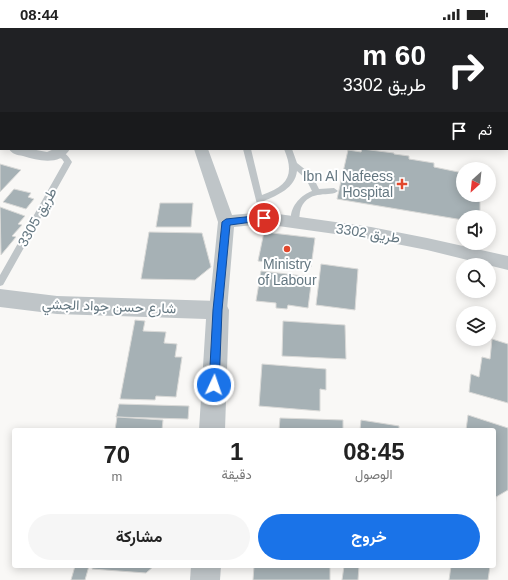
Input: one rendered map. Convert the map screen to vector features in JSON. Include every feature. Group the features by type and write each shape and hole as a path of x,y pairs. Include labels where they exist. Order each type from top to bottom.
{"street":[{"path":"19,150 38,156 49,157 61,151"},
{"path":"201,150 226,222 218,310 212,428"},
{"name":"طريق 3302","path":"226,222 264,218 295,222 406,240 508,263"},
{"name":"شارع حسن جواد الجشي","path":"0,298 57,305 218,310"},
{"path":"205,580 206,568"}],"lane":[{"path":"247,150 264,218"},
{"path":"260,199 277,193 285,188 294,173 294,165 288,150"},
{"name":"طريق 3305","path":"0,283 68,162 61,151"},
{"path":"294,165 309,177 317,192"},
{"path":"295,222 297,207 302,201 317,192 334,192"}],"building":[{"name":"Ibn Al Nafeess Hospital","path":"348,150 361,152 362,150 370,150 394,153 409,156 409,159 434,163 434,167 456,172 456,202 480,202 480,210 456,210 456,219 337,199"},
{"path":"0,164 21,170 0,192"},
{"path":"14,189 31,193 28,197 34,199 26,209 3,202"},
{"path":"160,203 193,203 191,227 156,227"},
{"path":"0,207 25,216 18,224 22,225 12,236 16,237 1,255"},
{"path":"149,232 202,233 211,267 195,280 141,279"},
{"name":"Ministry of Labour","path":"264,232 315,238 311,267 290,265 290,268 280,267 280,264 258,261"},
{"path":"321,264 358,269 355,310 316,305"},
{"path":"261,271 312,277 308,308 288,305 287,309 276,308 276,303 256,301"},
{"path":"135,320 145,321 143,331 166,332 164,343 177,344 175,357 182,357 176,397 156,396 155,400 120,399"},
{"path":"283,321 345,325 346,359 282,356"},
{"path":"496,340 508,344 508,403 469,392 471,374 479,377 482,357 490,359 491,346 496,346"},
{"path":"262,364 326,369 326,390 320,389 320,411 259,406"},
{"path":"119,404 189,406 188,419 116,417"},
{"path":"468,415 508,428 508,490 496,497 496,428 466,428"},
{"path":"117,417 163,420 162,428 115,428"},
{"path":"280,418 343,420 343,428 279,428"},
{"path":"361,420 399,426 399,428 360,428"},
{"path":"74,568 88,568 85,580 71,580"},
{"path":"92,568 152,568 146,573"},
{"path":"254,568 330,568 330,580 253,580"},
{"path":"344,568 359,568 358,580 342,580"},
{"path":"451,568 490,568 488,580 449,580"}],"place":[{"name":"Ibn Al Nafeess Hospital","path":"402,184"},
{"name":"Ministry of Labour","path":"287,249"}],"route":[{"path":"214,385 218,310 226,222 264,218"}]}
